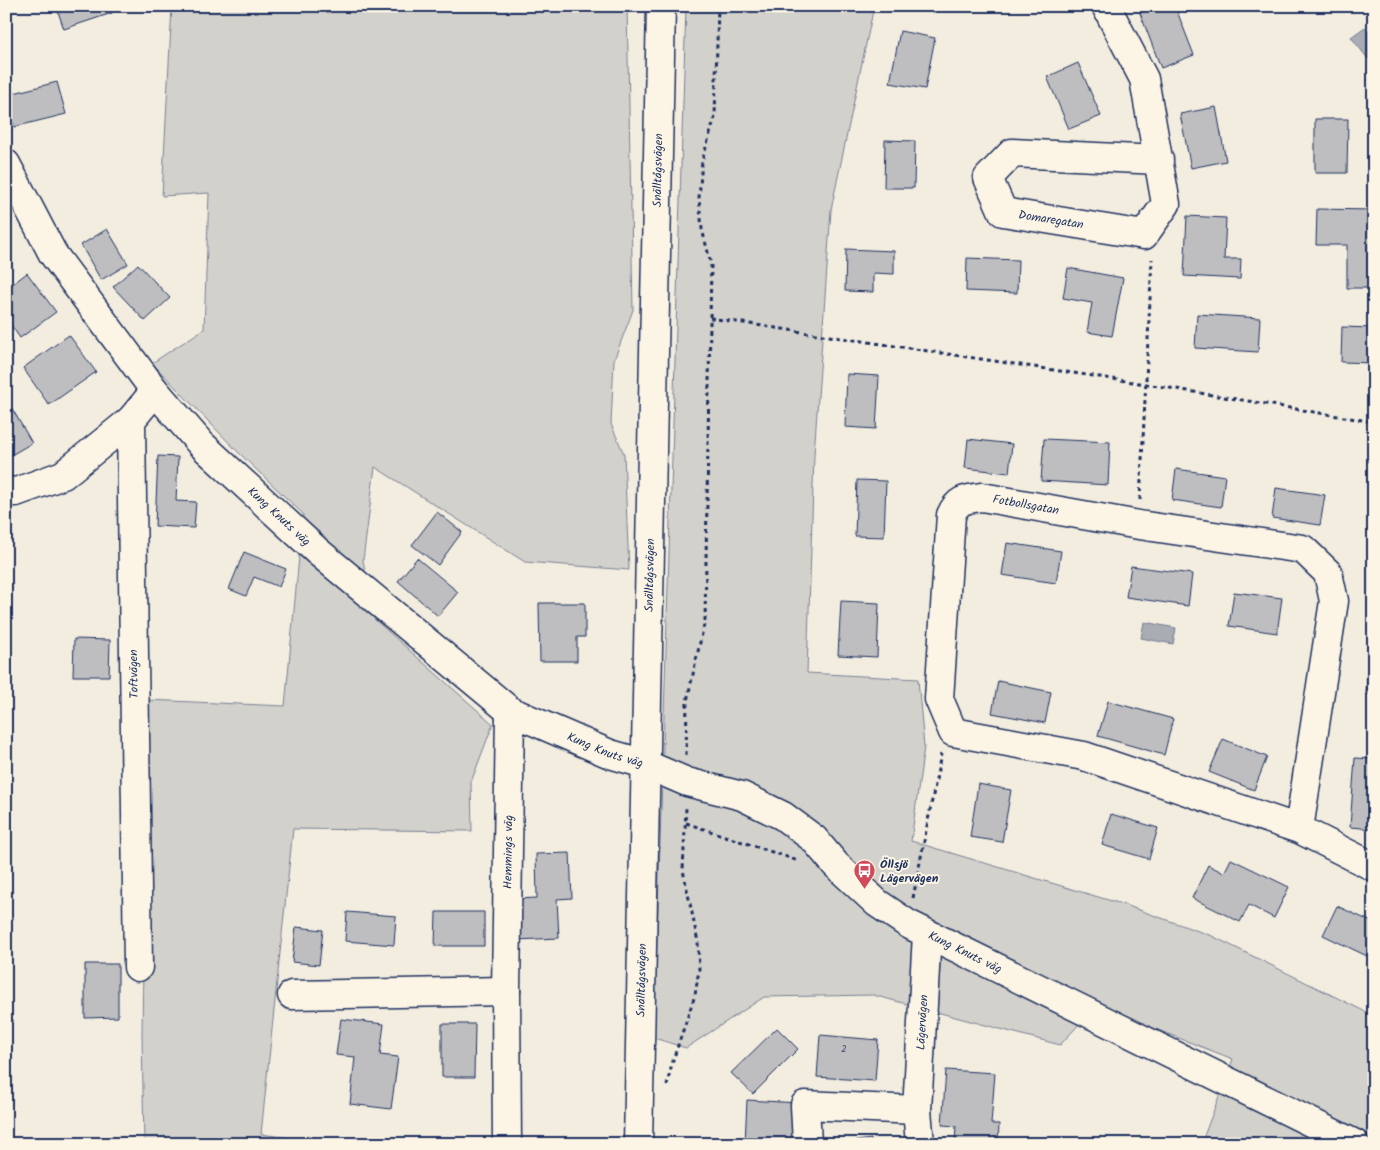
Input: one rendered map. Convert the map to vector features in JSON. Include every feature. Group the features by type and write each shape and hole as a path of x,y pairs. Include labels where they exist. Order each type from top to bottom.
{"street":[{"name":"Snälltågsvägen","path":"638,1144 661,6"},
{"path":"1106,6 1144,79 1159,160 1166,204 1144,235"},
{"name":"Domaregatan","path":"1144,235 1003,212 988,178 1012,153 1159,160"},
{"name":"Kung Knuts väg","path":"6,164 54,254 155,390 201,444 317,551 510,711 610,754 645,764 686,782 742,796 783,816 814,839 836,865 878,903 917,929 1355,1144"},
{"path":"6,490 16,492 62,475 131,420 155,390"},
{"name":"Toftvägen","path":"131,420 138,967"},
{"name":"Fotbollsgatan","path":"953,732 939,699 952,515 956,505 964,500 982,497 1139,525 1303,549 1328,573 1334,602 1299,828"},
{"name":"Hemmings väg","path":"507,1144 506,991 510,711"},
{"path":"953,732 1084,756 1299,828 1374,867"},
{"name":"Lägervägen","path":"917,929 917,1110 920,1144"},
{"path":"292,995 506,991"},
{"path":"806,1144 805,1105 917,1110"}],"path":[{"path":"667,1086 672,1063 695,995 699,970 698,942 683,870 686,823 685,729 687,701 705,620 711,264 702,229 699,198 702,161 715,117 718,6"},
{"path":"1139,525 1152,258 1144,235"},
{"path":"710,318 1146,384 1374,422"},
{"path":"917,929 940,757 953,732"},
{"path":"686,823 792,859 836,865"}],"shaded area":[{"path":"172,6 627,6 633,310 614,360 611,424 624,454 629,570 525,562 375,467 363,560 374,619 493,724 471,782 472,831 293,829 261,1134 290,1138 289,1144 144,1144 142,1034 147,700 285,706 303,514 239,453 152,363 204,329 209,193 162,196"},
{"path":"686,6 874,6 831,210 814,455 807,673 918,679 924,747 911,841 1125,905 1212,936 1374,1016 1374,1144 1201,1144 1233,1059 1096,1006 1060,1045 873,995 764,997 686,1048 654,1038"},
{"path":"1365,27 1374,39 1374,55 1368,59 1351,37"},
{"path":"1144,622 1176,628 1173,644 1141,638"}],"building":[{"path":"56,6 110,6 112,13 64,29"},
{"path":"1157,6 1175,6 1194,55 1161,68 1140,13"},
{"path":"900,31 935,38 925,89 890,83"},
{"path":"1078,63 1101,116 1069,129 1047,77"},
{"path":"57,82 66,114 14,127 6,95"},
{"path":"1216,107 1226,161 1191,168 1180,114"},
{"path":"1315,119 1348,119 1347,173 1315,173"},
{"path":"885,140 915,141 914,188 884,188"},
{"path":"1317,209 1374,210 1374,288 1347,288 1347,245 1316,245"},
{"path":"1187,216 1226,218 1224,259 1241,259 1240,279 1184,276"},
{"path":"107,229 128,264 101,280 81,245"},
{"path":"846,249 894,251 894,274 873,273 873,292 845,291"},
{"path":"967,258 1018,260 1017,293 966,291"},
{"path":"138,264 170,298 145,321 113,287"},
{"path":"1068,268 1123,278 1112,336 1087,332 1092,303 1063,298"},
{"path":"27,273 56,312 20,338 6,318 6,289"},
{"path":"1197,314 1260,318 1258,352 1195,348"},
{"path":"1342,327 1374,328 1374,363 1341,362"},
{"path":"69,335 96,372 49,405 23,368"},
{"path":"847,374 879,376 876,429 845,427"},
{"path":"6,398 32,443 6,458"},
{"path":"968,439 1012,444 1009,473 965,468"},
{"path":"1044,439 1110,442 1108,485 1041,481"},
{"path":"158,456 178,457 176,501 196,502 194,528 155,526"},
{"path":"1176,469 1225,476 1221,507 1172,500"},
{"path":"857,480 886,481 884,537 855,536"},
{"path":"1276,488 1325,495 1320,525 1272,518"},
{"path":"437,512 462,532 438,565 412,545"},
{"path":"1007,543 1061,551 1056,583 1002,575"},
{"path":"244,552 286,569 279,587 254,577 246,596 229,589"},
{"path":"417,558 458,592 438,616 398,581"},
{"path":"1131,566 1192,574 1188,606 1126,597"},
{"path":"1234,592 1282,598 1277,633 1229,626"},
{"path":"841,601 879,603 877,657 838,655"},
{"path":"539,603 585,603 585,637 577,637 577,661 540,661"},
{"path":"74,639 110,640 109,676 73,676"},
{"path":"1369,639 1374,639 1374,694 1366,694"},
{"path":"998,681 1051,692 1045,723 992,713"},
{"path":"1108,701 1173,719 1164,755 1098,736"},
{"path":"1223,739 1267,757 1254,790 1209,772"},
{"path":"1355,758 1374,759 1374,829 1350,827"},
{"path":"978,784 1011,790 1002,842 970,837"},
{"path":"1111,814 1158,828 1149,859 1102,845"},
{"path":"570,853 572,898 557,899 559,938 517,940 516,899 537,898 536,854"},
{"path":"1231,859 1289,887 1274,918 1249,905 1240,922 1192,898 1208,865 1224,873"},
{"path":"1337,906 1374,923 1374,941 1367,956 1323,935"},
{"path":"347,912 396,916 394,945 345,941"},
{"path":"436,912 484,912 484,946 435,946"},
{"path":"296,927 323,930 319,965 292,962"},
{"path":"85,964 118,964 118,1017 85,1018"},
{"path":"341,1019 384,1024 380,1055 398,1057 391,1109 350,1104 355,1057 336,1055"},
{"path":"442,1024 475,1024 474,1077 442,1077"},
{"path":"777,1028 798,1049 753,1094 731,1073"},
{"path":"820,1035 878,1040 875,1081 817,1077"},
{"path":"946,1070 995,1073 991,1124 999,1124 998,1144 955,1144 956,1126 942,1125"},
{"path":"747,1100 798,1103 796,1144 745,1144"},
{"path":"871,1139 871,1144 835,1144"}],"place":[{"name":"Öllsjö Lägervägen","path":"864,890"}]}
